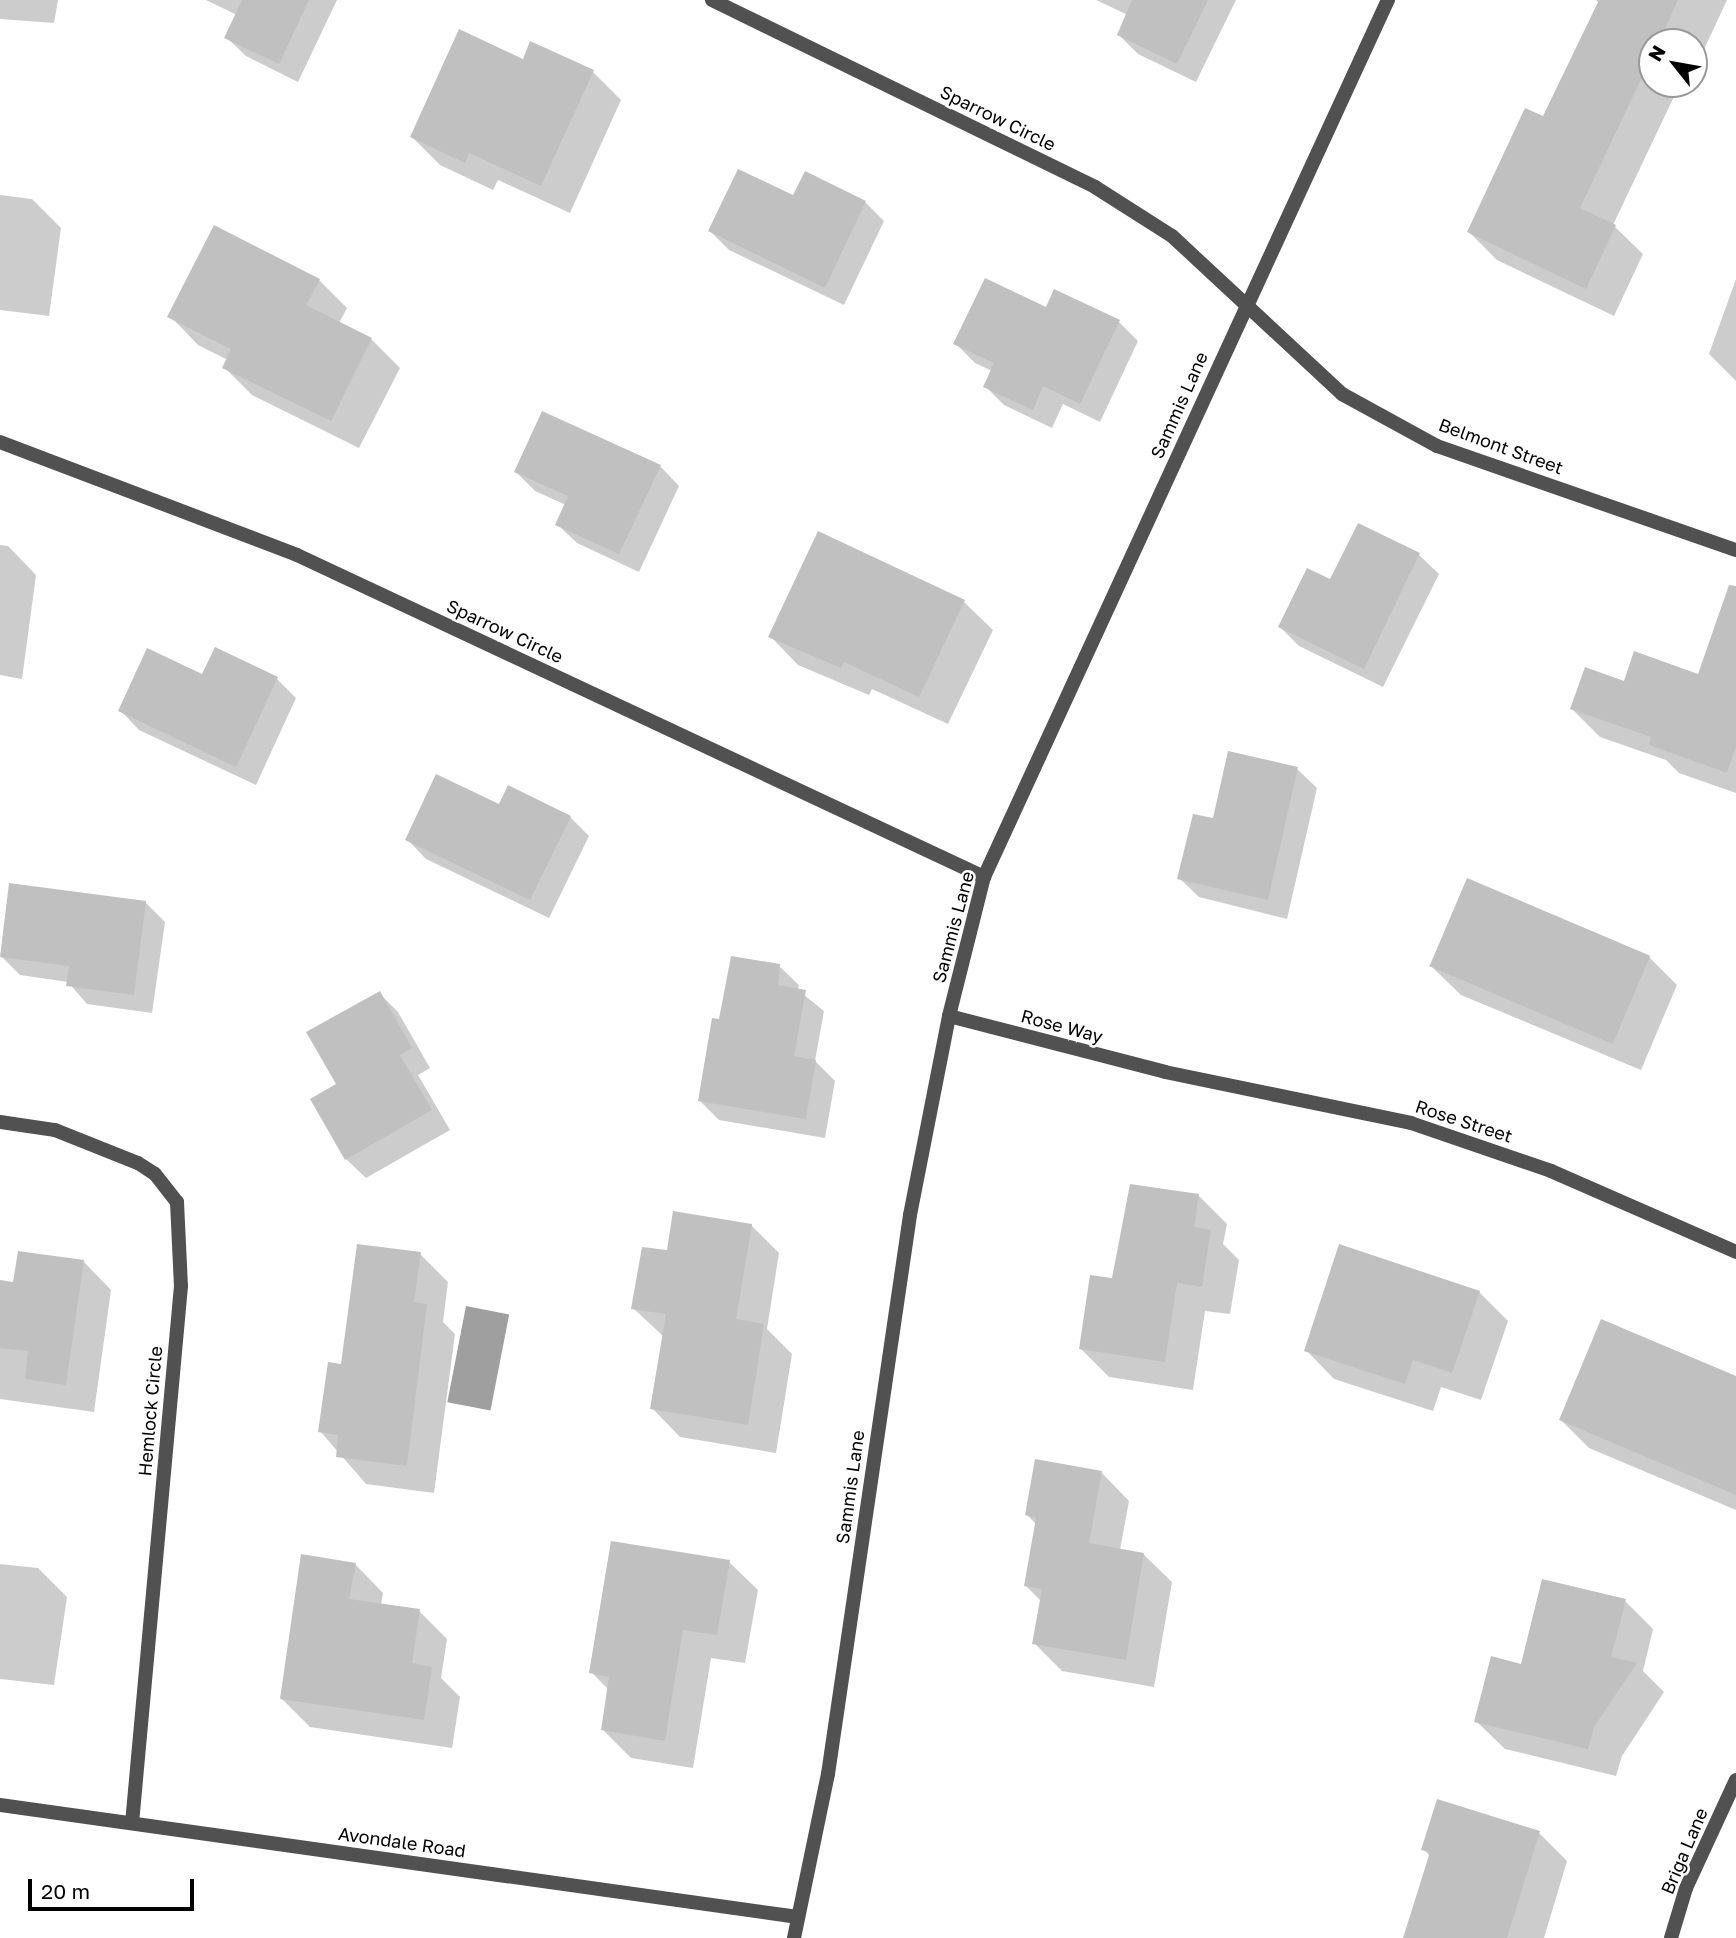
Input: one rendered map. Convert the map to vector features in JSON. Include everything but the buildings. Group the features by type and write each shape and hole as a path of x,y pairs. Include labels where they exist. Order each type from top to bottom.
{"street":[{"name":"Sparrow Circle","path":"712,0 1095,187 1172,236 1244,307"},
{"name":"Sammis Lane","path":"794,1938 828,1774 910,1215 949,1016 984,877 1244,307 1388,0"},
{"name":"Belmont Street","path":"1244,307 1342,394 1437,446 1736,550"},
{"name":"Sparrow Circle","path":"0,442 297,555 984,877"},
{"name":"Rose Way","path":"949,1016 1166,1072"},
{"name":"Rose Street","path":"1166,1072 1411,1123 1551,1171 1736,1252"},
{"name":"Hemlock Circle","path":"0,1122 55,1130 138,1163 155,1174 177,1202 181,1286 132,1823"},
{"name":"Briga Lane","path":"1671,1938 1686,1888 1736,1780"},
{"name":"Avondale Road","path":"0,1805 798,1917"}],"shaded area":[{"path":"466,1306 509,1314 490,1411 447,1402"}]}
